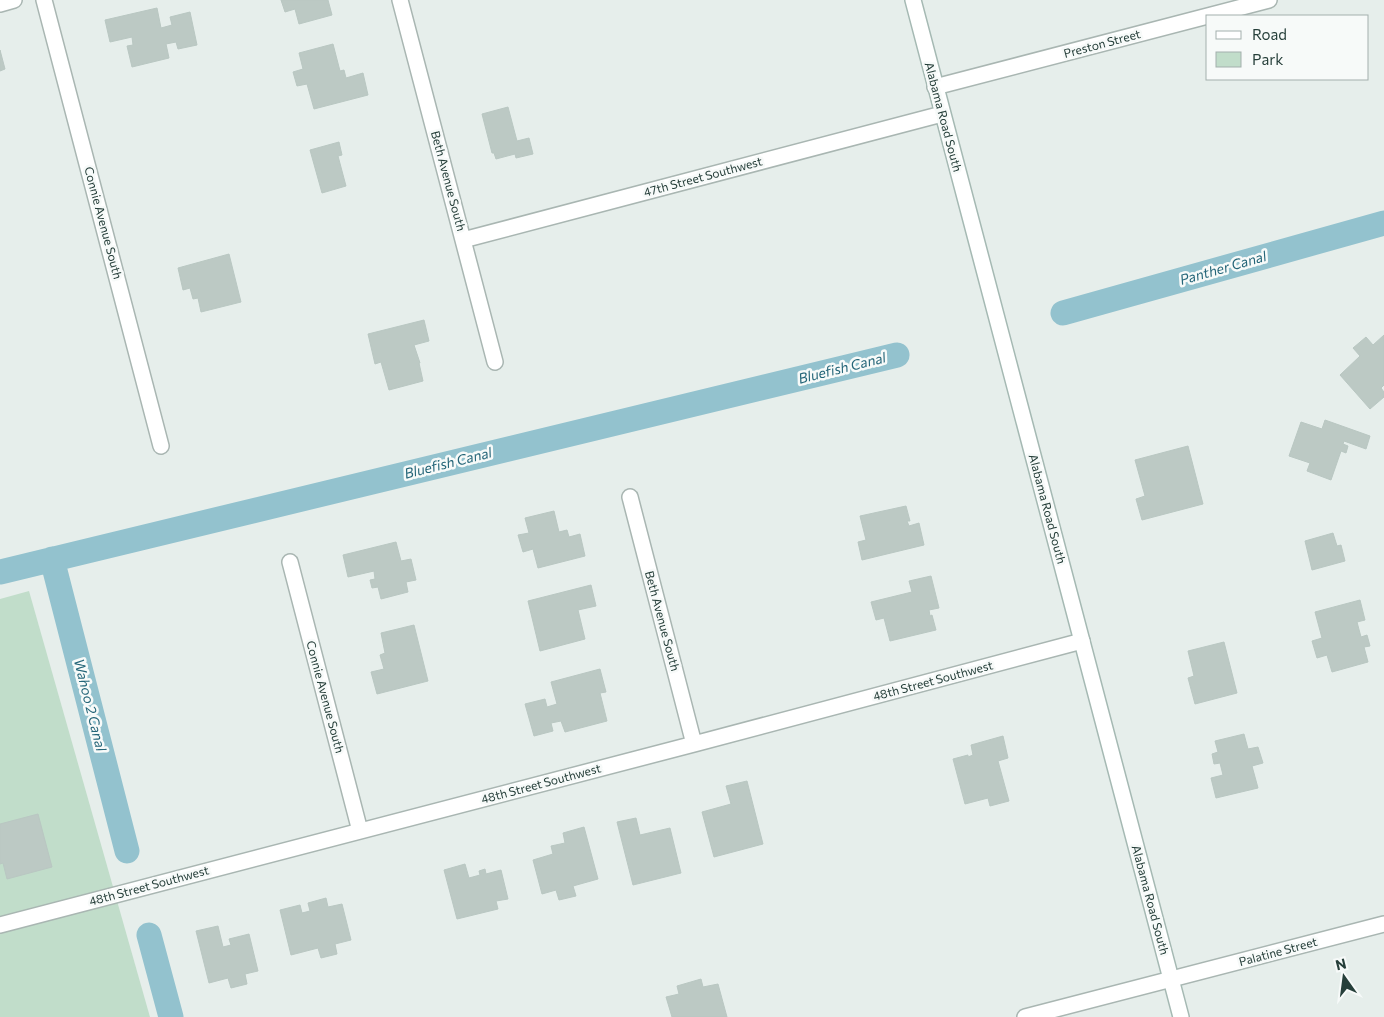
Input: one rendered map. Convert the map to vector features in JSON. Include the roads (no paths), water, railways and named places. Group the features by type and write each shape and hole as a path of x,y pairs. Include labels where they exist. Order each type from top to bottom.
{"street":[{"path":"0,4 14,0"},
{"name":"Connie Avenue South","path":"44,0 161,446"},
{"name":"Beth Avenue South","path":"400,0 495,362"},
{"name":"Alabama Road South","path":"912,0 1181,1017"},
{"name":"Preston Street","path":"1211,15 1269,0"},
{"name":"Preston Street","path":"935,87 1206,16"},
{"name":"47th Street Southwest","path":"463,240 942,114"},
{"name":"Beth Avenue South","path":"630,497 694,744"},
{"name":"Connie Avenue South","path":"290,562 360,831"},
{"name":"48th Street Southwest","path":"0,925 1082,641"},
{"name":"Palatine Street","path":"1025,1017 1384,924"}],"waterway":[{"name":"Panther Canal","path":"1063,313 1384,223"},
{"name":"Bluefish Canal","path":"0,572 897,355"},
{"name":"Wahoo 2 Canal","path":"52,559 127,851"},
{"name":"Wahoo 2 Canal","path":"149,935 171,1017"}]}
